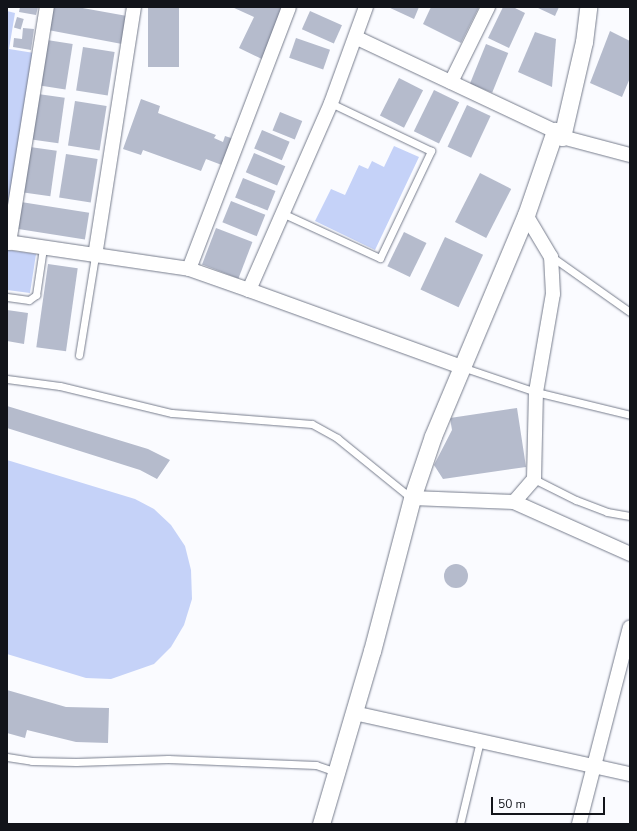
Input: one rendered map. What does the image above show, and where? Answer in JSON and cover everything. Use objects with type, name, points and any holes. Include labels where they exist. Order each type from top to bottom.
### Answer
[{"type":"street","points":[[47,7],[8,242],[189,269],[462,367]]},
{"type":"street","points":[[95,256],[134,7]]},
{"type":"street","points":[[189,269],[289,7]]},
{"type":"street","points":[[451,82],[488,7]]},
{"type":"street","points":[[321,824],[354,713],[412,498],[433,436],[526,215],[558,134],[584,42],[588,7]]},
{"type":"street","points":[[249,290],[281,213],[331,103],[357,38],[363,8]]},
{"type":"street","points":[[357,38],[558,134],[630,155]]},
{"type":"street","points":[[514,502],[534,479],[536,392],[553,294],[551,257],[526,215]]},
{"type":"street","points":[[412,498],[514,502],[630,554]]},
{"type":"street","points":[[579,824],[630,627]]},
{"type":"street","points":[[354,713],[630,774]]},
{"type":"lane","points":[[281,213],[380,258],[430,151],[331,103]]},
{"type":"lane","points":[[7,297],[29,300],[36,295],[43,248]]},
{"type":"lane","points":[[79,355],[95,256]]},
{"type":"lane","points":[[551,257],[630,312]]},
{"type":"lane","points":[[462,367],[536,392],[630,415]]},
{"type":"lane","points":[[7,379],[60,386],[172,413],[312,424],[337,438],[412,498]]},
{"type":"lane","points":[[534,479],[595,507],[630,516]]},
{"type":"lane","points":[[460,824],[480,741]]},
{"type":"lane","points":[[7,757],[32,761],[76,762],[168,759],[308,765],[336,772]]},
{"type":"shaded area","points":[[7,11],[15,13],[9,49],[34,53],[7,223]]},
{"type":"shaded area","points":[[394,146],[419,157],[375,250],[315,221],[331,189],[345,195],[359,165],[368,169],[372,161],[384,167]]},
{"type":"shaded area","points":[[7,250],[36,254],[30,293],[7,290]]},
{"type":"shaded area","points":[[7,460],[135,499],[154,509],[171,525],[185,546],[191,570],[192,599],[184,625],[171,647],[154,664],[111,679],[86,678],[7,654]]},
{"type":"building","points":[[20,7],[38,7],[36,15],[19,12]]},
{"type":"building","points":[[53,7],[77,7],[127,16],[122,44],[48,30]]},
{"type":"building","points":[[148,7],[179,7],[179,67],[148,67]]},
{"type":"building","points":[[232,7],[279,7],[287,11],[264,60],[239,48],[254,17]]},
{"type":"building","points":[[388,7],[419,7],[414,19]]},
{"type":"building","points":[[431,7],[479,7],[461,43],[423,24]]},
{"type":"building","points":[[503,7],[513,7],[525,13],[509,48],[488,38]]},
{"type":"building","points":[[536,7],[559,7],[555,16]]},
{"type":"building","points":[[310,11],[342,25],[334,44],[302,29]]},
{"type":"building","points":[[17,17],[24,19],[21,30],[14,28]]},
{"type":"building","points":[[23,28],[34,29],[31,50],[13,47],[14,38],[22,39]]},
{"type":"building","points":[[610,31],[630,41],[630,78],[622,97],[590,83]]},
{"type":"building","points":[[535,32],[556,39],[552,87],[518,72]]},
{"type":"building","points":[[296,38],[330,50],[323,70],[289,58]]},
{"type":"building","points":[[47,40],[73,44],[65,90],[40,85]]},
{"type":"building","points":[[486,44],[508,53],[492,93],[470,84]]},
{"type":"building","points":[[83,47],[115,52],[108,95],[76,90]]},
{"type":"building","points":[[399,78],[423,90],[404,128],[380,115]]},
{"type":"building","points":[[434,90],[459,102],[439,144],[414,131]]},
{"type":"building","points":[[38,94],[65,98],[58,143],[32,140]]},
{"type":"building","points":[[141,99],[160,106],[158,113],[216,135],[214,138],[223,142],[225,136],[237,140],[227,167],[206,159],[201,171],[143,150],[141,155],[123,149]]},
{"type":"building","points":[[75,101],[107,106],[100,150],[68,145]]},
{"type":"building","points":[[467,105],[491,116],[471,158],[448,147]]},
{"type":"building","points":[[280,112],[302,121],[295,140],[273,131]]},
{"type":"building","points":[[262,130],[290,142],[282,160],[254,148]]},
{"type":"building","points":[[30,147],[57,151],[50,196],[24,193]]},
{"type":"building","points":[[254,153],[285,166],[277,186],[246,172]]},
{"type":"building","points":[[66,154],[98,159],[91,202],[59,197]]},
{"type":"building","points":[[480,173],[511,189],[486,238],[455,222]]},
{"type":"building","points":[[243,178],[275,191],[268,211],[235,197]]},
{"type":"building","points":[[231,201],[265,215],[257,236],[222,222]]},
{"type":"building","points":[[21,202],[89,213],[85,239],[17,229]]},
{"type":"building","points":[[216,228],[252,242],[238,278],[202,264]]},
{"type":"building","points":[[404,232],[426,243],[410,277],[387,266]]},
{"type":"building","points":[[445,237],[483,255],[459,307],[420,290]]},
{"type":"building","points":[[48,264],[78,268],[66,351],[36,347]]},
{"type":"building","points":[[7,310],[28,313],[24,344],[7,341]]},
{"type":"building","points":[[7,406],[148,449],[170,460],[157,479],[140,470],[7,428]]},
{"type":"building","points":[[517,408],[526,467],[443,479],[434,465],[452,430],[450,418]]},
{"type":"building","points":[[456,564],[465,567],[468,576],[465,585],[456,588],[447,585],[444,576],[447,567]]},
{"type":"building","points":[[7,690],[66,707],[109,708],[108,743],[76,742],[27,730],[25,738],[7,733]]}]
